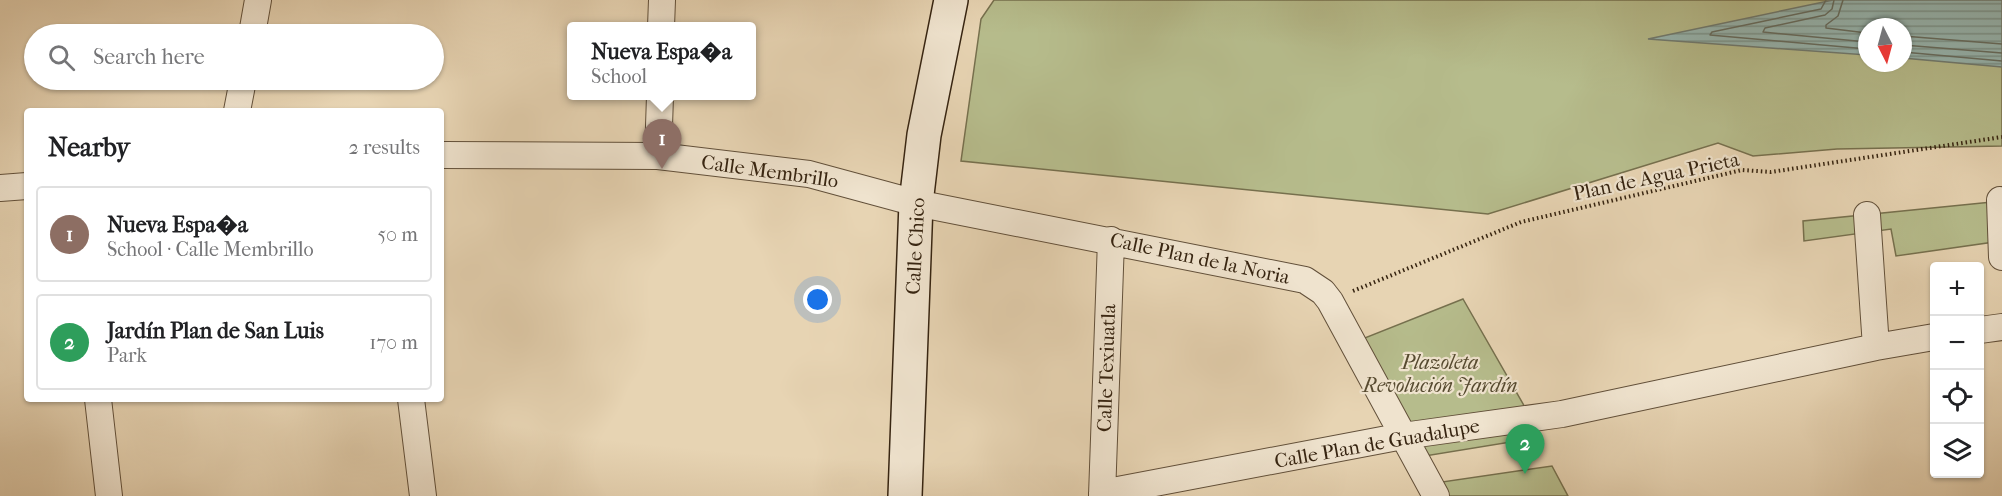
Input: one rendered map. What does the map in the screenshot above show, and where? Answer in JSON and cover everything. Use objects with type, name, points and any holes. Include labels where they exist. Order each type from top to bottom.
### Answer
[{"type":"street","points":[[254,24],[258,0]]},
{"type":"street","points":[[661,22],[662,0]]},
{"type":"street","name":"Calle Chico","points":[[905,496],[916,202],[924,135],[951,0]]},
{"type":"street","points":[[238,108],[241,90]]},
{"type":"street","points":[[658,156],[660,100]]},
{"type":"street","name":"Calle Membrillo","points":[[444,156],[658,156],[809,174],[916,202]]},
{"type":"street","points":[[0,188],[24,186]]},
{"type":"street","points":[[2000,200],[2002,257]]},
{"type":"street","name":"Calle Plan de la Noria","points":[[916,202],[1288,275],[1315,286],[1330,300],[1436,496]]},
{"type":"street","points":[[1867,215],[1876,347]]},
{"type":"street","name":"Calle Texiuatla","points":[[1102,495],[1111,240]]},
{"type":"street","points":[[1984,329],[2002,327]]},
{"type":"street","name":"Calle Plan de Guadalupe","points":[[1102,495],[1403,436],[1562,414],[1876,347],[1930,339]]},
{"type":"street","points":[[98,402],[109,496]]},
{"type":"street","points":[[411,402],[423,496]]},
{"type":"path","name":"Plan de Agua Prieta","points":[[1330,300],[1521,222],[1742,170],[1771,172],[2002,137]]},
{"type":"green space","points":[[994,0],[2002,0],[2002,146],[1837,149],[1753,156],[1718,143],[1488,214],[961,161],[981,19]]},
{"type":"green space","points":[[2002,201],[1994,242],[1896,256],[1891,229],[1804,241],[1803,221]]},
{"type":"green space","name":"Plazoleta Revolución Jardín","points":[[1463,299],[1542,437],[1425,456],[1352,343]]},
{"type":"green space","points":[[1552,466],[1568,496],[1442,496],[1435,483]]},
{"type":"water","points":[[1833,0],[2002,0],[2002,67],[1912,59],[1912,18],[1858,18],[1858,54],[1648,39]]},
{"type":"place","name":"Nueva Espa�a","points":[[662,169]]},
{"type":"place","name":"Jardín Plan de San Luis","points":[[1525,474]]}]
